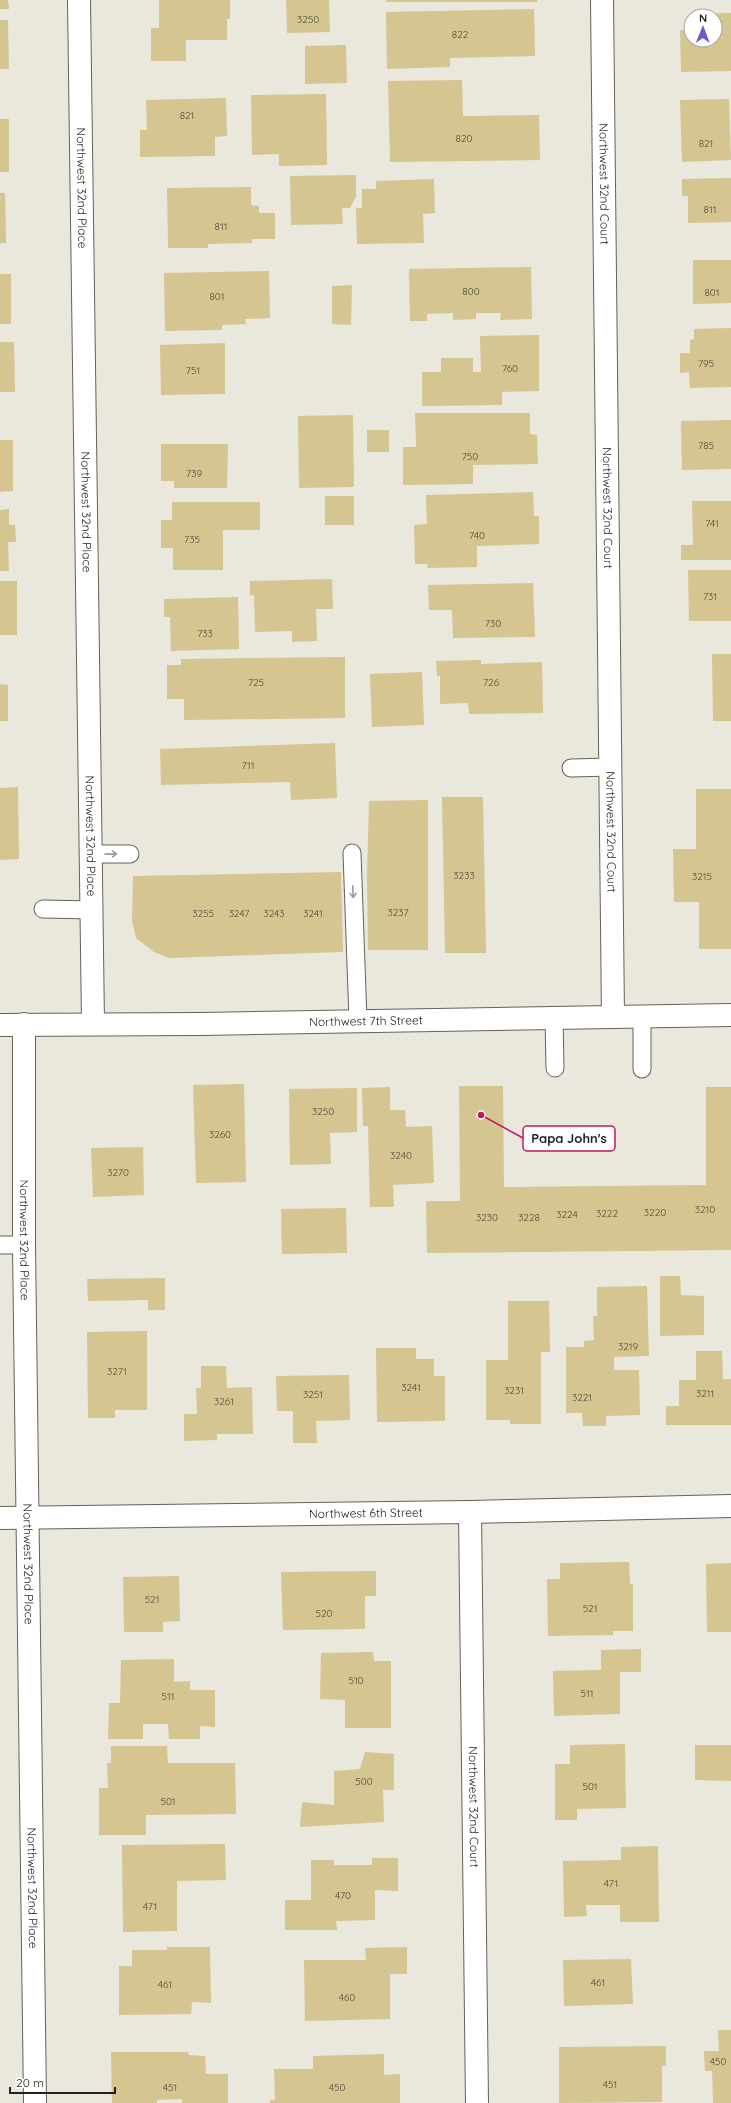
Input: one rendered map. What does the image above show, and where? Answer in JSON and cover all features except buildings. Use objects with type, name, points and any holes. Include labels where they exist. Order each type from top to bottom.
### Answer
[{"type":"street","name":"Northwest 32nd Place","points":[[79,0],[93,910],[93,1023]]},
{"type":"street","name":"Northwest 32nd Court","points":[[602,0],[611,768],[612,1017]]},
{"type":"street","name":"Northwest 7th Street","points":[[0,1024],[731,1015]]},
{"type":"street","name":"Northwest 32nd Place","points":[[24,1024],[24,1245],[35,2103]]},
{"type":"street","name":"Northwest 6th Street","points":[[0,1518],[470,1512],[731,1506]]},
{"type":"street","name":"Northwest 32nd Court","points":[[470,1512],[477,2103]]},
{"type":"lane","points":[[571,768],[611,768]]},
{"type":"lane","points":[[352,853],[358,1020]]},
{"type":"lane","points":[[92,854],[130,854]]},
{"type":"lane","points":[[43,909],[93,910]]},
{"type":"lane","points":[[642,1016],[642,1069]]},
{"type":"lane","points":[[554,1018],[555,1068]]},
{"type":"lane","points":[[0,1245],[24,1245]]},
{"type":"place","name":"Papa John's","points":[[481,1115]]}]
